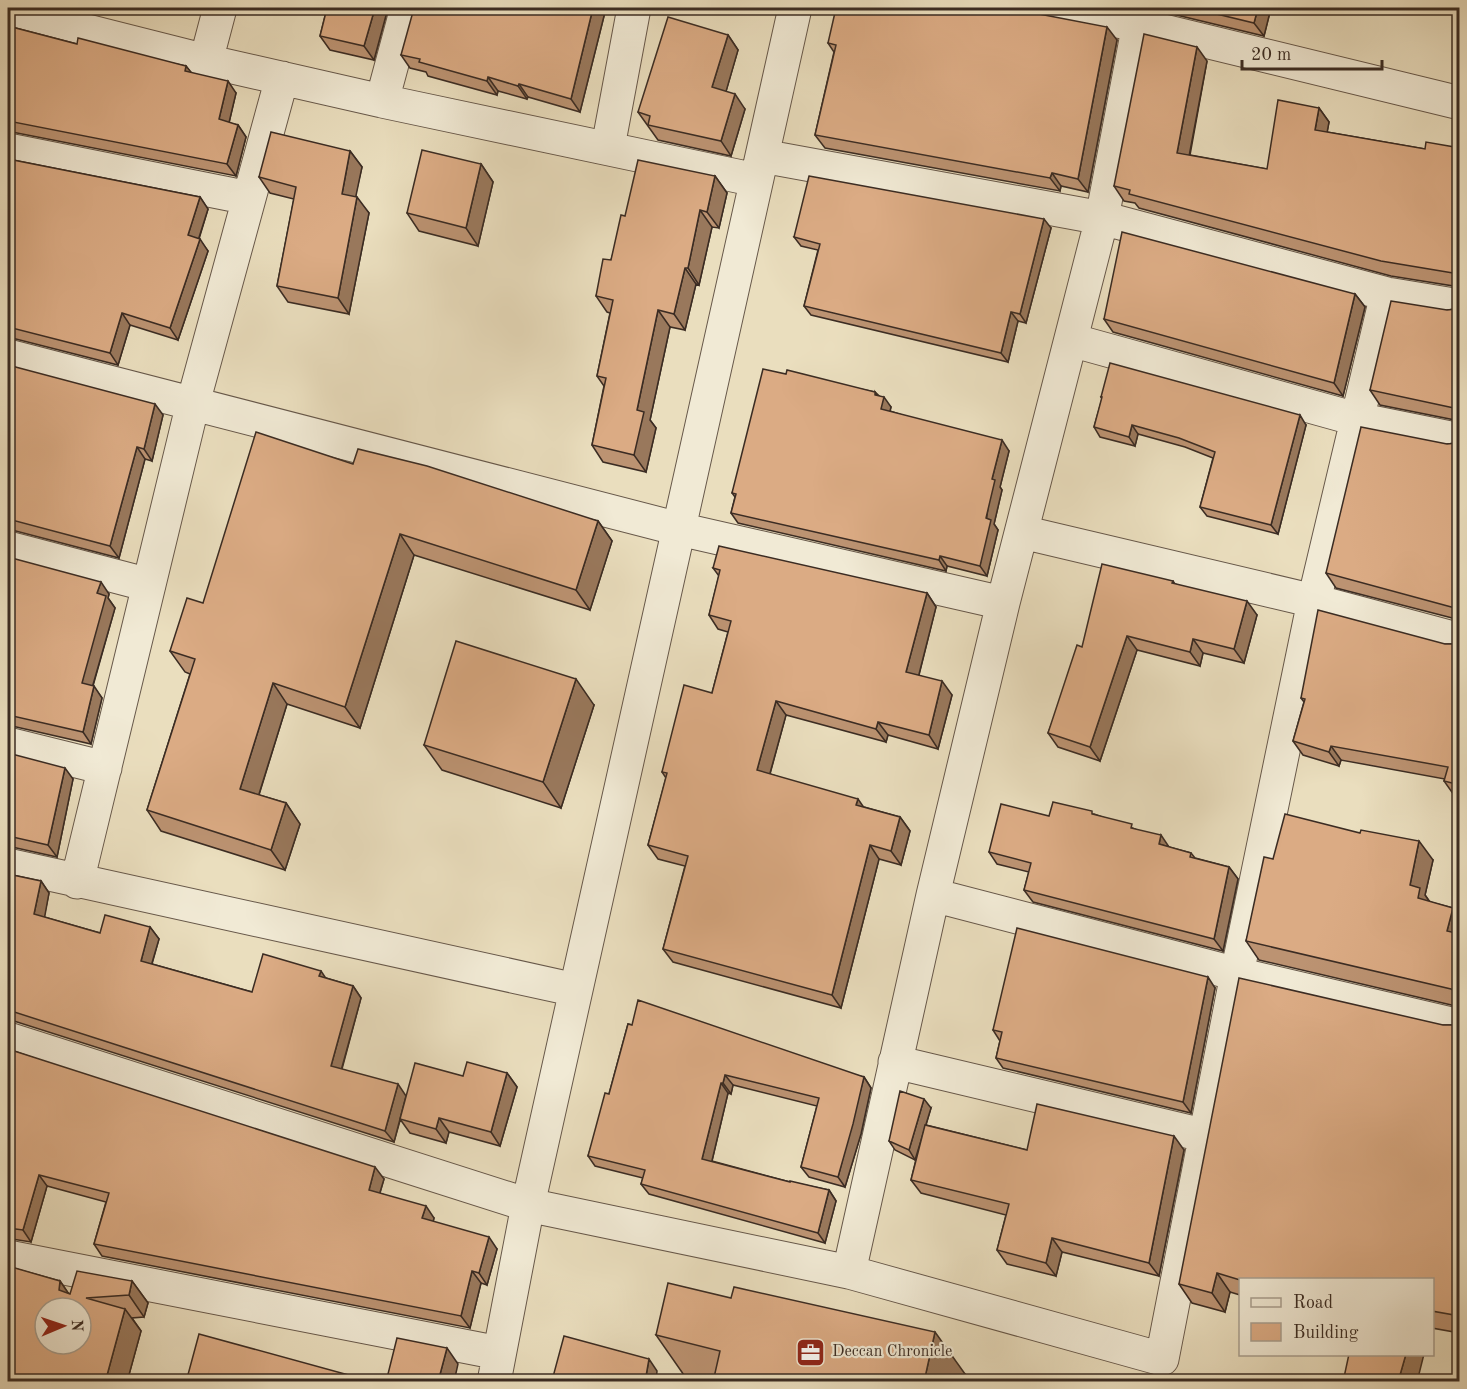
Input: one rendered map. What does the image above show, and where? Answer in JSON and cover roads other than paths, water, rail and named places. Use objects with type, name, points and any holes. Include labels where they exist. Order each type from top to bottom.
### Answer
[{"type":"street","points":[[206,61],[220,8]]},
{"type":"street","points":[[382,101],[407,8]]},
{"type":"street","points":[[608,147],[634,8]]},
{"type":"street","points":[[8,1257],[496,1367],[528,1205],[795,8]]},
{"type":"street","points":[[1047,8],[1141,16],[1460,103]]},
{"type":"street","points":[[849,1272],[933,895],[1003,603],[1102,218],[1141,16]]},
{"type":"street","points":[[15,17],[382,101],[608,147],[1102,218],[1387,294],[1460,306]]},
{"type":"street","points":[[78,882],[193,403],[282,78]]},
{"type":"street","points":[[8,150],[249,198]]},
{"type":"street","points":[[8,1040],[528,1205],[849,1272],[1162,1359],[1314,601],[1387,294]]},
{"type":"street","points":[[1071,340],[1356,420],[1460,440]]},
{"type":"street","points":[[8,356],[678,529],[1003,603]]},
{"type":"street","points":[[1022,532],[1314,601],[1460,640]]},
{"type":"street","points":[[8,548],[149,585]]},
{"type":"street","points":[[8,744],[105,768]]},
{"type":"street","points":[[8,865],[576,990]]},
{"type":"street","points":[[933,895],[1238,974],[1460,1026]]},
{"type":"street","points":[[896,1062],[1207,1136]]},
{"type":"place","name":"Deccan Chronicle","points":[[811,1352]]}]
